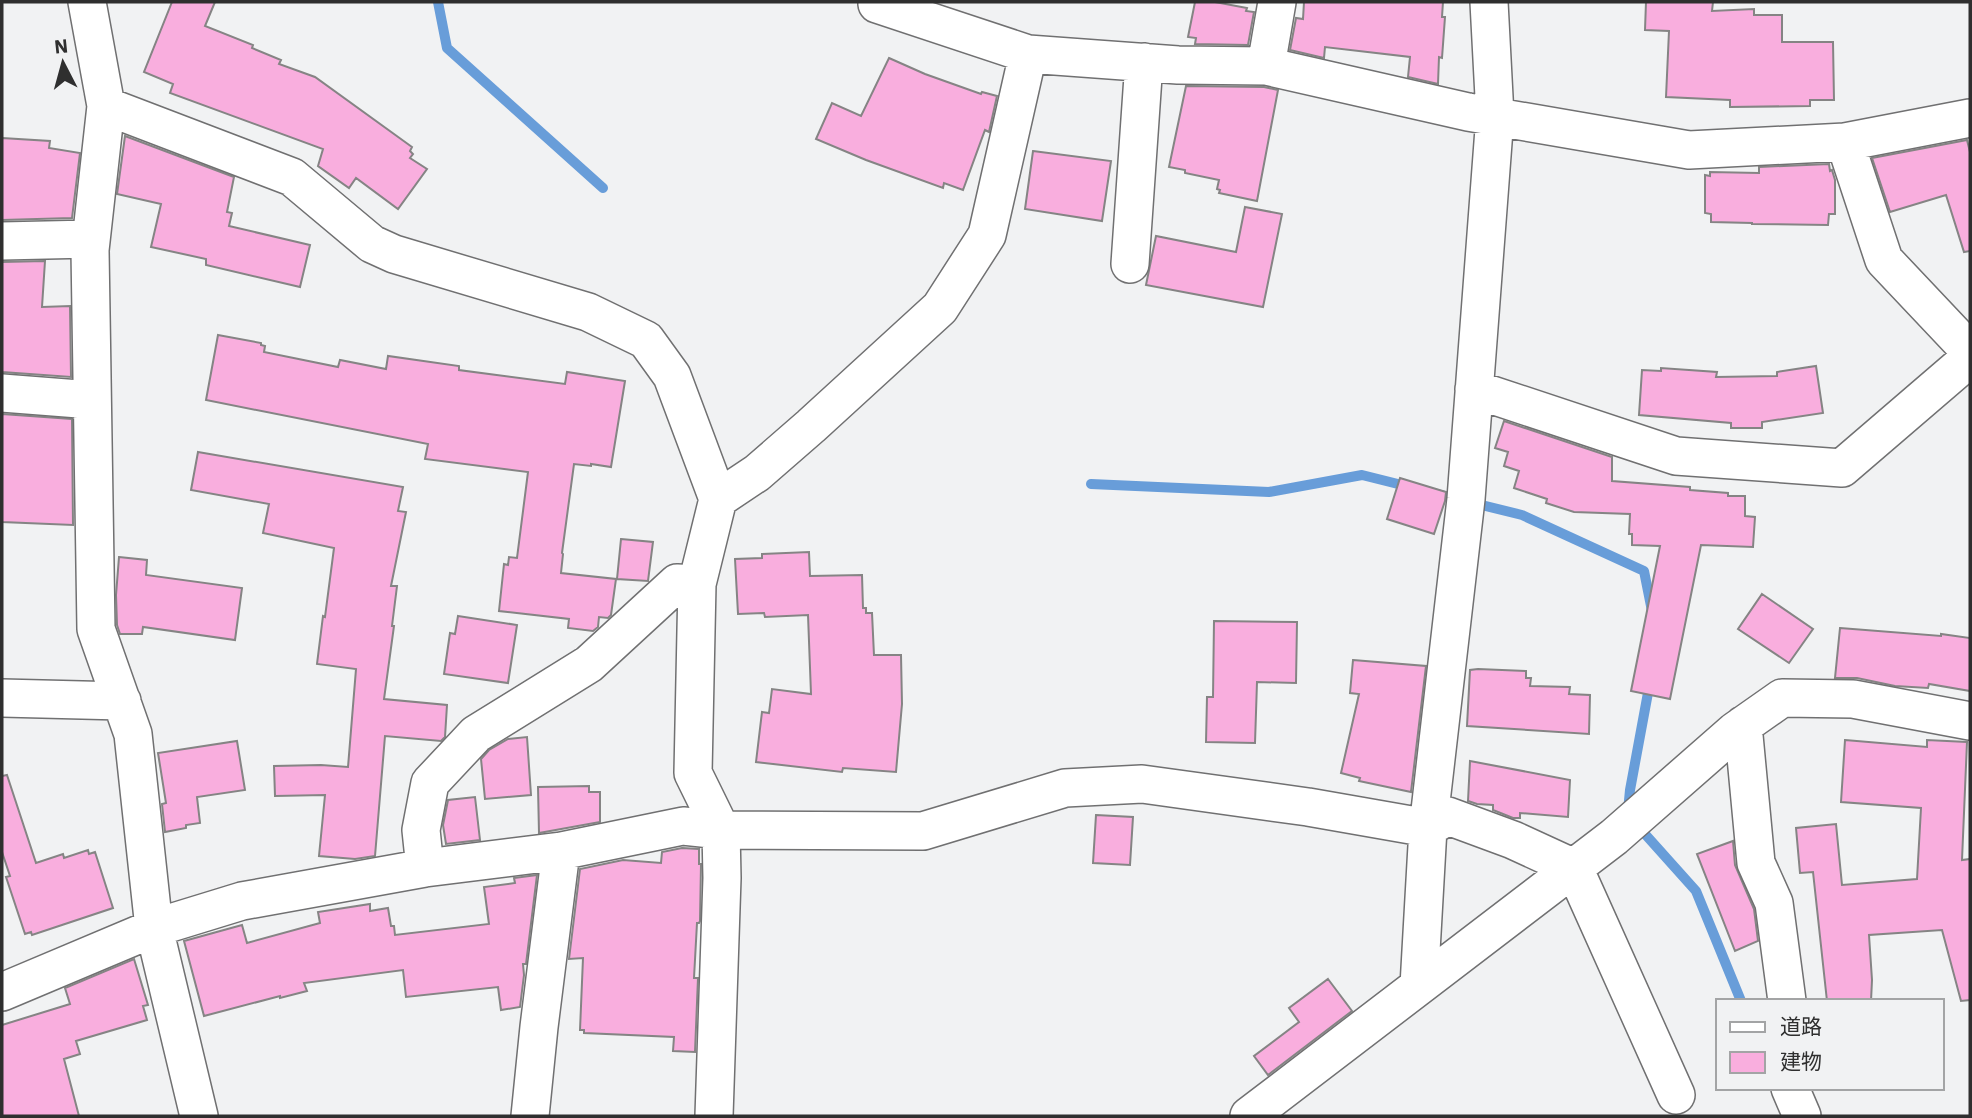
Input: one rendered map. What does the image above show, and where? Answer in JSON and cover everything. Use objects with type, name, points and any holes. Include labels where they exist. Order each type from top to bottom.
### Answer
[{"type":"street","points":[[87,2],[106,106],[91,239],[96,629],[133,734],[154,928],[199,1116]]},
{"type":"street","points":[[1266,66],[1277,2]]},
{"type":"street","points":[[1419,986],[1427,828],[1466,499],[1495,116],[1489,2]]},
{"type":"street","points":[[877,4],[1028,54],[1178,65],[1266,66],[1468,112],[1689,150],[1845,142],[1970,118]]},
{"type":"street","points":[[718,499],[757,473],[940,308],[987,235],[1028,54]]},
{"type":"street","points":[[1130,264],[1144,62]]},
{"type":"street","points":[[106,106],[292,177],[372,244],[394,254],[587,312],[646,340],[672,376],[718,499],[697,584],[693,773],[721,830],[722,878],[714,1116]]},
{"type":"street","points":[[1845,142],[1884,260],[1970,351]]},
{"type":"street","points":[[2,241],[91,239]]},
{"type":"street","points":[[1474,389],[1676,456],[1842,468],[1970,359]]},
{"type":"street","points":[[2,393],[92,400]]},
{"type":"street","points":[[425,868],[421,830],[430,783],[476,734],[589,664],[677,583],[697,584]]},
{"type":"street","points":[[2,698],[122,701]]},
{"type":"street","points":[[1249,1116],[1574,868],[1626,827],[1743,725],[1782,698],[1853,699],[1970,721]]},
{"type":"street","points":[[1743,725],[1756,863],[1774,903],[1787,999]]},
{"type":"street","points":[[2,992],[154,928],[242,901],[425,868],[561,851],[683,825],[721,830],[923,831],[1065,788],[1143,784],[1308,807],[1427,828],[1448,816],[1513,840],[1574,868],[1676,1094]]},
{"type":"street","points":[[530,1116],[538,1027],[561,851]]},
{"type":"street","points":[[1791,1090],[1802,1116]]},
{"type":"building","points":[[172,2],[215,2],[205,26],[253,45],[252,48],[281,60],[279,64],[315,77],[412,147],[410,151],[413,154],[410,158],[427,169],[398,209],[356,178],[349,188],[318,166],[323,149],[170,93],[173,84],[144,72]]},
{"type":"building","points":[[1195,2],[1215,2],[1247,8],[1246,11],[1254,12],[1248,45],[1195,44],[1196,38],[1188,37]]},
{"type":"building","points":[[1304,2],[1443,2],[1442,17],[1445,17],[1438,84],[1408,77],[1410,57],[1325,47],[1324,58],[1290,50],[1296,18],[1303,19]]},
{"type":"building","points":[[1646,2],[1713,2],[1712,11],[1754,9],[1754,15],[1782,15],[1782,42],[1833,42],[1834,100],[1810,100],[1810,106],[1730,107],[1730,100],[1666,97],[1669,31],[1645,30]]},
{"type":"building","points":[[889,58],[981,94],[982,92],[997,96],[989,132],[985,130],[963,190],[944,183],[943,188],[816,139],[832,103],[861,116]]},
{"type":"building","points":[[1186,86],[1264,87],[1278,90],[1257,201],[1219,193],[1219,180],[1169,167]]},
{"type":"building","points":[[125,136],[234,177],[227,212],[232,213],[229,226],[310,245],[300,287],[206,265],[206,259],[151,247],[161,204],[117,194]]},
{"type":"building","points":[[2,138],[50,141],[49,148],[80,153],[72,218],[2,220]]},
{"type":"building","points":[[1967,140],[1970,152],[1970,251],[1964,252],[1946,195],[1890,212],[1872,158]]},
{"type":"building","points":[[1033,151],[1111,161],[1102,221],[1025,209]]},
{"type":"building","points":[[1829,164],[1835,180],[1835,214],[1829,214],[1828,225],[1711,222],[1711,214],[1705,213],[1705,175],[1710,176],[1710,172],[1759,173],[1759,167]]},
{"type":"building","points":[[1245,207],[1282,214],[1263,307],[1146,285],[1156,236],[1236,252]]},
{"type":"building","points":[[45,261],[42,307],[70,306],[71,377],[2,372],[2,262]]},
{"type":"building","points":[[218,335],[261,343],[265,346],[264,352],[338,367],[340,360],[386,369],[388,356],[459,366],[459,370],[565,384],[567,372],[625,381],[611,467],[574,464],[562,553],[561,573],[616,579],[611,615],[608,618],[599,617],[598,627],[593,631],[568,628],[569,619],[499,611],[504,564],[508,565],[509,557],[517,558],[528,472],[425,459],[428,444],[206,400]]},
{"type":"building","points":[[1816,366],[1823,413],[1762,422],[1762,428],[1731,428],[1731,423],[1639,415],[1642,370],[1661,371],[1661,368],[1717,372],[1716,377],[1777,376],[1777,372]]},
{"type":"building","points":[[2,414],[72,419],[73,525],[2,522]]},
{"type":"building","points":[[1504,421],[1612,457],[1612,481],[1690,487],[1690,490],[1745,496],[1745,516],[1755,517],[1753,547],[1701,545],[1670,699],[1631,691],[1660,546],[1632,545],[1632,534],[1629,534],[1630,514],[1574,512],[1514,488],[1519,471],[1504,466],[1508,452],[1495,448]]},
{"type":"building","points":[[198,452],[403,487],[398,511],[406,512],[391,586],[397,586],[384,699],[447,705],[445,737],[441,741],[385,736],[375,856],[355,859],[319,856],[325,795],[275,796],[274,766],[348,767],[356,669],[317,664],[334,548],[263,533],[269,504],[191,490]]},
{"type":"building","points":[[1400,478],[1446,492],[1434,534],[1387,519]]},
{"type":"building","points":[[621,539],[653,542],[648,581],[617,579]]},
{"type":"building","points":[[809,552],[810,576],[862,575],[863,608],[866,608],[866,613],[872,613],[874,655],[901,655],[902,704],[896,772],[843,768],[842,772],[756,762],[762,712],[769,713],[772,689],[811,694],[808,615],[765,617],[764,613],[738,614],[735,559],[762,558],[762,554]]},
{"type":"building","points":[[119,557],[147,560],[146,575],[242,588],[235,640],[143,627],[142,634],[120,634],[116,595]]},
{"type":"building","points":[[1762,594],[1813,629],[1789,663],[1738,629]]},
{"type":"building","points":[[458,616],[517,625],[508,683],[444,674],[450,633],[455,634]]},
{"type":"building","points":[[1214,621],[1297,622],[1296,683],[1257,682],[1255,743],[1206,742],[1207,697],[1213,697]]},
{"type":"building","points":[[1840,628],[1970,638],[1970,691],[1929,684],[1928,688],[1895,686],[1857,678],[1835,678]]},
{"type":"building","points":[[1353,660],[1426,666],[1411,792],[1359,781],[1360,778],[1341,773],[1359,694],[1350,693]]},
{"type":"building","points":[[1470,670],[1526,671],[1526,678],[1531,678],[1530,686],[1570,687],[1569,694],[1590,695],[1589,734],[1467,726]]},
{"type":"building","points":[[527,737],[531,795],[485,799],[481,759],[489,750],[508,739]]},
{"type":"building","points":[[1845,740],[1927,747],[1927,740],[1967,742],[1962,860],[1970,859],[1970,1000],[1961,1001],[1942,930],[1869,935],[1871,999],[1827,999],[1813,872],[1800,873],[1796,828],[1836,824],[1842,885],[1917,879],[1921,808],[1841,802]]},
{"type":"building","points":[[237,741],[245,790],[197,797],[200,823],[165,832],[162,804],[166,803],[158,753]]},
{"type":"building","points":[[1470,761],[1570,780],[1568,817],[1520,813],[1520,818],[1513,818],[1493,810],[1493,805],[1468,801]]},
{"type":"building","points":[[7,775],[36,863],[63,854],[64,858],[88,850],[89,854],[95,852],[113,908],[32,935],[31,932],[25,934],[6,877],[10,876],[2,852],[2,776]]},
{"type":"building","points":[[589,786],[589,792],[600,792],[600,822],[539,833],[538,787]]},
{"type":"building","points":[[475,797],[480,840],[446,844],[443,825],[448,800]]},
{"type":"building","points":[[1096,815],[1133,817],[1130,865],[1093,863]]},
{"type":"building","points":[[1733,841],[1735,865],[1754,909],[1758,941],[1735,951],[1697,854]]},
{"type":"building","points":[[682,848],[699,849],[701,864],[700,921],[697,923],[694,978],[698,978],[695,1052],[673,1051],[674,1037],[584,1033],[584,1030],[580,1030],[583,958],[569,959],[580,869],[623,860],[661,863],[662,852]]},
{"type":"building","points":[[537,875],[526,964],[523,964],[520,1007],[501,1010],[498,987],[406,997],[403,970],[304,983],[307,991],[204,1016],[184,941],[242,925],[247,943],[320,923],[318,912],[370,904],[370,911],[388,908],[395,935],[489,924],[484,887],[515,883],[514,878]]},
{"type":"building","points":[[134,959],[148,1005],[143,1006],[147,1020],[76,1041],[80,1054],[64,1059],[79,1116],[2,1116],[2,1025],[70,1004],[65,988]]},
{"type":"building","points":[[1328,979],[1352,1011],[1268,1075],[1254,1056],[1299,1022],[1289,1008]]},
{"type":"waterway","points":[[438,2],[447,48],[603,188]]},
{"type":"waterway","points":[[1091,484],[1269,492],[1362,475],[1410,487]]},
{"type":"waterway","points":[[1433,493],[1522,515],[1644,571],[1652,611]]},
{"type":"waterway","points":[[1628,811],[1650,682]]},
{"type":"waterway","points":[[1636,824],[1696,891],[1740,999]]}]
